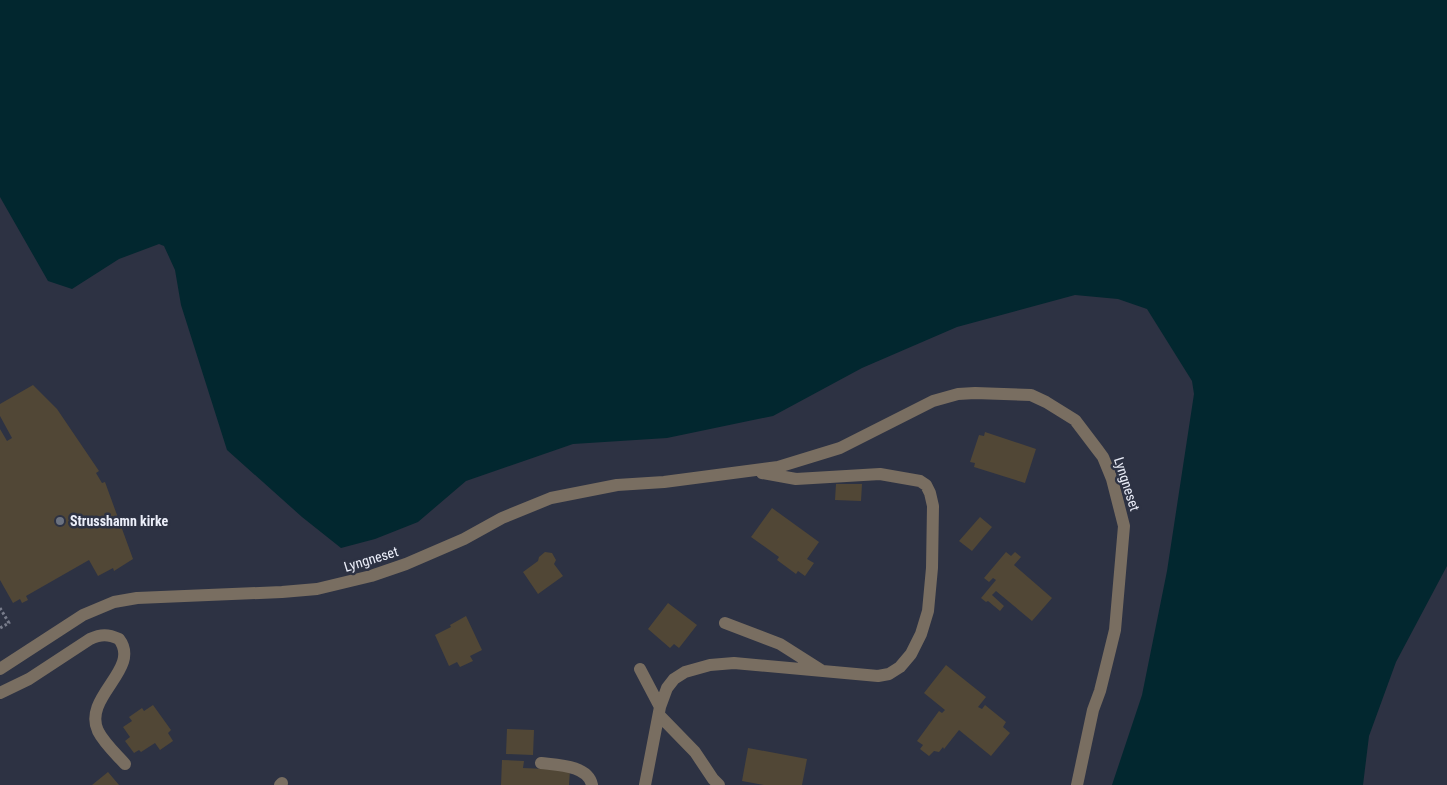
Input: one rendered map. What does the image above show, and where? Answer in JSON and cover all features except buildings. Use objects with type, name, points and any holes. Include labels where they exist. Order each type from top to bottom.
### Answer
[{"type":"street","name":"Lyngneset","points":[[0,669],[83,615],[114,602],[137,598],[317,589],[371,576],[406,564],[464,539],[502,518],[551,498],[617,484],[664,482],[778,467],[840,448],[933,401],[958,394],[1031,395],[1075,420],[1103,457],[1112,479],[1124,526],[1115,630],[1100,691],[1093,710],[1077,785]]},
{"type":"street","name":"Lyngneset","points":[[645,785],[660,711],[667,688],[674,679],[684,672],[734,663],[878,676],[889,674],[895,670],[911,654],[921,634],[928,611],[932,568],[933,506],[926,486],[920,481],[880,474],[796,479],[753,470]]},
{"type":"street","name":"Lyngneset","points":[[725,623],[780,644],[821,670]]},
{"type":"street","points":[[0,693],[29,679],[90,639],[100,635],[109,635],[119,639],[125,650],[124,659],[120,670],[96,711],[96,724],[98,732],[125,764]]},
{"type":"street","points":[[640,669],[660,711],[695,752],[714,783]]},
{"type":"street","points":[[541,764],[568,766],[578,770],[588,776],[592,785]]},
{"type":"path","points":[[0,608],[9,623],[0,628]]},
{"type":"shaded area","points":[[0,0],[1447,0],[1447,566],[1396,662],[1369,736],[1363,785],[1112,785],[1142,695],[1167,571],[1194,394],[1192,381],[1147,309],[1118,299],[1075,295],[957,327],[862,368],[773,416],[667,438],[573,444],[466,481],[418,522],[375,539],[341,548],[302,517],[227,450],[181,305],[175,270],[164,246],[159,244],[119,259],[72,289],[48,281],[0,197]]},
{"type":"place","name":"Strusshamn kirke","points":[[60,521]]}]
